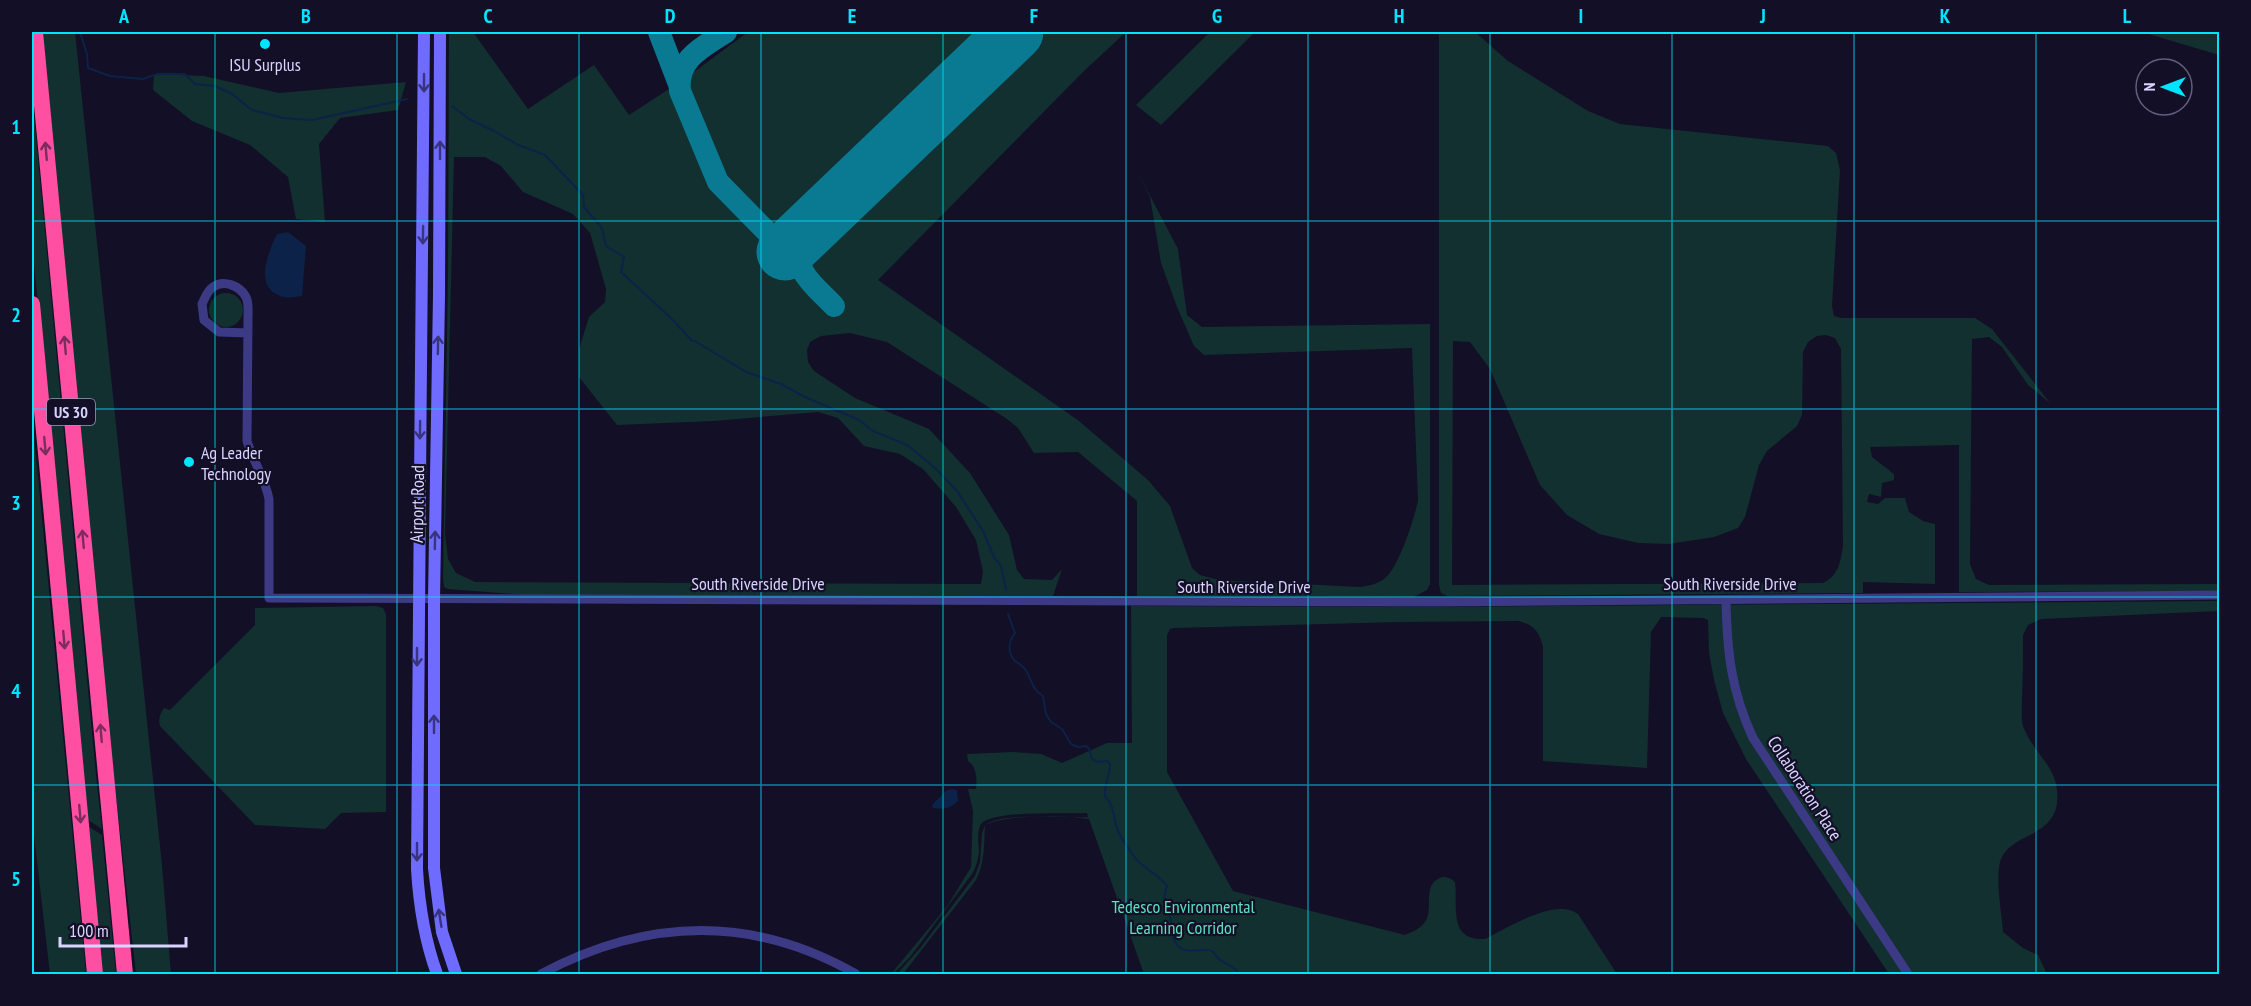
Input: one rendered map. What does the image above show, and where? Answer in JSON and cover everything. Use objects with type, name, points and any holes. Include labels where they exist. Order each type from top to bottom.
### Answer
[{"type":"highway","name":"US 30","points":[[35,32],[125,975]]},
{"type":"highway","name":"US 30","points":[[32,304],[95,975]]},
{"type":"main road","name":"Airport Road","points":[[424,32],[424,209],[417,599],[417,869],[421,912],[437,975]]},
{"type":"main road","name":"Airport Road","points":[[440,32],[434,599],[434,868],[442,932],[456,975]]},
{"type":"street","points":[[229,284],[237,287],[246,297],[248,333],[219,332],[204,320],[202,304],[214,286],[229,284]]},
{"type":"street","name":"South Riverside Drive","points":[[248,333],[247,441],[267,485],[269,499],[269,598],[1202,602],[2220,595]]},
{"type":"street","name":"Collaboration Place","points":[[1726,600],[1727,644],[1731,673],[1741,710],[1753,738],[1908,975]]},
{"type":"street","points":[[541,975],[582,954],[610,945],[648,934],[693,930],[742,933],[778,941],[813,953],[856,975]]},
{"type":"green space","points":[[41,32],[75,32],[162,865],[171,974],[136,974],[106,706]]},
{"type":"green space","points":[[449,32],[473,32],[528,109],[594,65],[629,115],[669,89],[711,188],[827,312],[837,302],[806,269],[801,257],[1036,32],[1126,32],[1083,72],[878,280],[1079,421],[1148,480],[1170,506],[1192,568],[1200,575],[1219,580],[1360,587],[1380,582],[1389,574],[1406,539],[1418,500],[1412,348],[1204,355],[1194,346],[1177,307],[1161,263],[1150,197],[1135,167],[1178,249],[1187,315],[1202,327],[1430,324],[1430,584],[1427,590],[1414,597],[1137,596],[1137,501],[1078,452],[1034,453],[1018,428],[1007,419],[887,342],[850,333],[821,336],[810,342],[807,350],[808,362],[814,371],[855,398],[929,429],[970,473],[1009,535],[1017,570],[1024,579],[1052,580],[1062,569],[1053,596],[528,595],[448,589],[444,587],[443,577]],"holes":[[[454,157],[485,157],[501,166],[523,192],[573,214],[590,233],[606,289],[605,302],[589,317],[579,349],[579,377],[617,425],[714,421],[818,412],[838,418],[864,446],[900,454],[923,469],[956,507],[976,540],[983,572],[981,584],[475,582],[456,573],[448,559],[445,534]]]},
{"type":"green space","points":[[748,32],[995,32],[785,234],[771,227],[723,179],[687,91],[687,77]]},
{"type":"green space","points":[[1210,32],[1255,32],[1161,125],[1136,105]]},
{"type":"green space","points":[[1439,32],[1475,32],[1508,61],[1588,111],[1620,124],[1828,146],[1836,153],[1840,170],[1832,306],[1834,316],[1841,318],[1975,318],[1992,329],[2050,403],[2028,385],[2002,347],[1989,337],[1972,339],[1970,564],[1976,579],[1989,585],[2219,584],[2220,591],[1959,592],[1959,445],[1870,447],[1872,457],[1894,474],[1894,480],[1882,483],[1881,497],[1869,494],[1867,502],[1878,504],[1885,498],[1905,498],[1909,512],[1923,521],[1935,524],[1935,584],[1863,582],[1863,593],[1447,596],[1441,593],[1439,585]],"holes":[[[1826,335],[1835,338],[1841,349],[1843,546],[1838,568],[1828,580],[1823,583],[1452,585],[1453,341],[1470,342],[1490,369],[1540,485],[1567,515],[1599,534],[1638,543],[1669,544],[1714,537],[1738,528],[1745,517],[1759,465],[1767,451],[1797,426],[1802,415],[1803,352],[1808,342],[1817,336]]]},
{"type":"green space","points":[[2142,32],[2219,32],[2219,55]]},
{"type":"green space","points":[[154,74],[204,76],[279,93],[406,82],[398,110],[340,118],[319,144],[325,222],[296,219],[288,177],[250,145],[192,121],[153,90]]},
{"type":"green space","points":[[32,94],[102,829],[88,820],[32,243]]},
{"type":"green space","points":[[226,293],[238,298],[243,310],[238,322],[226,327],[214,322],[209,310],[214,298]]},
{"type":"green space","points":[[32,415],[86,974],[50,974],[32,818]]},
{"type":"green space","name":"Tedesco Environmental Learning Corridor","points":[[2219,601],[2219,611],[2041,619],[2028,625],[2023,635],[2023,726],[2055,780],[2057,803],[2049,822],[2009,848],[2003,855],[1999,871],[1999,892],[2003,932],[2023,948],[2038,955],[2047,974],[1889,974],[1746,759],[1723,713],[1709,653],[1708,620],[1703,618],[1661,617],[1651,632],[1647,768],[1543,761],[1543,646],[1535,629],[1518,621],[1174,628],[1170,629],[1167,635],[1167,772],[1233,891],[1405,935],[1418,929],[1425,921],[1431,886],[1443,877],[1455,882],[1457,921],[1465,934],[1473,938],[1485,939],[1532,916],[1557,909],[1568,910],[1578,914],[1617,974],[1144,974],[1089,819],[1072,817],[1088,817],[1087,813],[1014,815],[988,820],[981,824],[978,834],[979,855],[972,874],[910,957],[891,974],[948,905],[971,867],[973,811],[968,789],[976,789],[976,774],[968,761],[967,754],[1013,752],[1041,754],[1062,763],[1107,743],[1132,743],[1131,606],[1430,607]]},
{"type":"green space","points":[[376,606],[383,608],[386,614],[386,812],[341,813],[325,829],[255,825],[160,726],[161,712],[164,708],[170,710],[255,625],[255,608]]},
{"type":"green space","points":[[1034,817],[1008,819],[985,825],[1006,818]]},
{"type":"green space","points":[[985,825],[983,860],[976,880],[903,974],[897,974],[921,947],[975,876],[980,862],[982,833]]},
{"type":"green space","points":[[88,826],[102,835],[116,974],[102,974]]},
{"type":"water","points":[[288,232],[306,246],[302,296],[281,296],[271,290],[265,276],[267,258],[277,234]]},
{"type":"water","points":[[947,790],[957,790],[958,801],[947,808],[933,808],[932,805]]},
{"type":"waterway","points":[[80,32],[87,54],[88,68],[110,76],[143,79],[157,74],[185,74],[195,84],[215,86],[232,94],[252,110],[283,118],[312,120],[407,99]]},
{"type":"waterway","points":[[452,106],[469,119],[518,145],[545,155],[583,195],[584,207],[602,228],[606,246],[624,257],[621,272],[671,318],[692,341],[746,372],[781,384],[859,420],[873,431],[907,445],[935,468],[957,491],[983,531],[994,557],[1001,566],[1006,590]]},
{"type":"waterway","points":[[1008,614],[1015,633],[1011,639],[1010,653],[1014,660],[1025,669],[1034,687],[1043,696],[1046,714],[1051,722],[1062,729],[1071,744],[1089,748],[1092,759],[1098,762],[1107,761],[1110,764],[1105,796],[1112,808],[1118,831],[1129,849],[1141,864],[1167,886],[1165,901],[1171,920],[1172,935],[1177,945],[1189,951],[1211,951],[1235,969],[1236,974]]},
{"type":"taxiway","points":[[659,32],[679,84]]},
{"type":"taxiway","points":[[726,32],[700,49],[687,62],[682,70],[680,91],[718,182],[771,236],[799,239],[799,260],[806,277],[834,306]]},
{"type":"taxiway","points":[[957,85],[1013,32]]},
{"type":"runway","points":[[785,252],[1015,32]]},
{"type":"place","name":"ISU Surplus","points":[[265,44]]},
{"type":"place","name":"Ag Leader Technology","points":[[189,462]]}]
